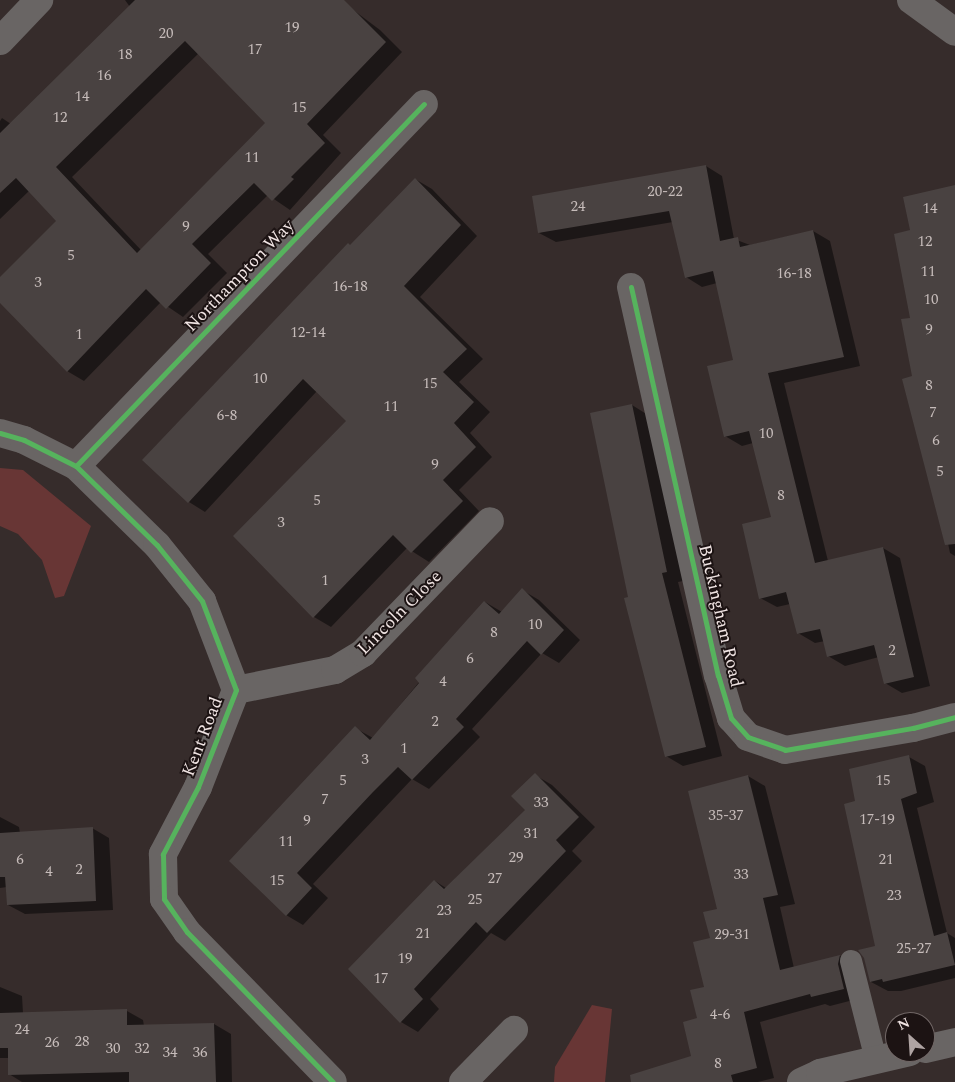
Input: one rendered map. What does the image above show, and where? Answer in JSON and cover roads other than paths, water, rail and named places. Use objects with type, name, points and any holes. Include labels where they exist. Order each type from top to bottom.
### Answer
[{"type":"street","points":[[0,41],[39,0]]},
{"type":"street","points":[[911,0],[955,32]]},
{"type":"street","name":"Northampton Way","points":[[76,466],[424,104]]},
{"type":"street","name":"Buckingham Road","points":[[631,287],[718,675],[732,718],[748,737],[784,750],[914,728],[955,717]]},
{"type":"street","name":"Kent Road","points":[[0,432],[24,440],[76,466],[157,545],[202,601],[236,690],[198,787],[163,854],[164,899],[187,932],[333,1082]]},
{"type":"street","name":"Lincoln Close","points":[[236,690],[335,670],[363,653],[490,521]]},
{"type":"street","points":[[463,1082],[514,1030]]},
{"type":"street","points":[[935,1046],[955,1042]]},
{"type":"street","points":[[801,1082],[820,1073],[885,1058]]},
{"type":"lane","points":[[851,961],[876,1060]]}]
